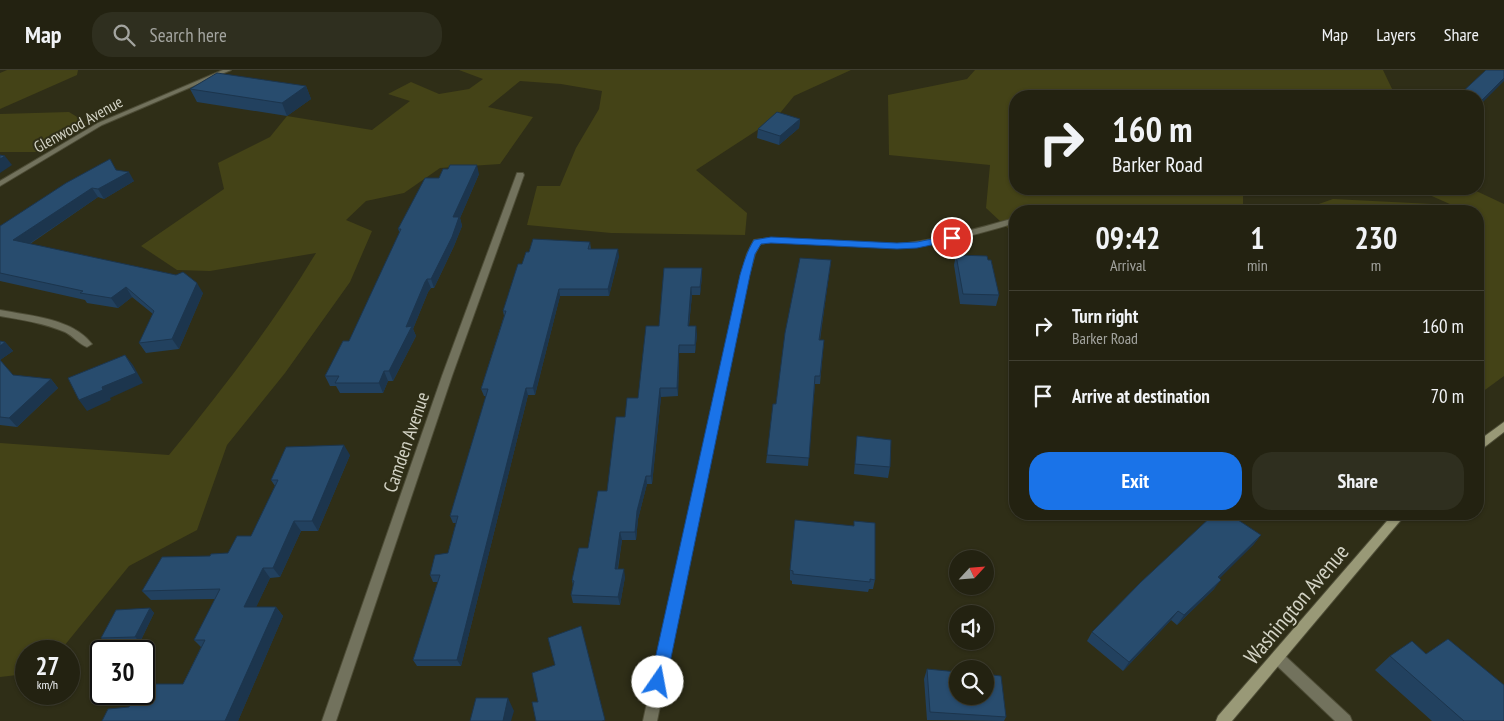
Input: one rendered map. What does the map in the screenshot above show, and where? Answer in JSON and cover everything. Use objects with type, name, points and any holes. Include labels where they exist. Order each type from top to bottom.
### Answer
[{"type":"street","name":"Glenwood Avenue","points":[[0,184],[100,124],[228,70]]},
{"type":"street","name":"Camden Avenue","points":[[329,721],[447,376],[520,175]]},
{"type":"street","points":[[650,721],[745,275],[750,254],[757,242],[771,240],[897,246],[917,245],[936,242],[1009,222]]},
{"type":"street","points":[[0,312],[70,329],[82,337],[87,344]]},
{"type":"street","points":[[1484,441],[1504,426]]},
{"type":"street","name":"Washington Avenue","points":[[1223,721],[1395,520]]},
{"type":"street","points":[[1278,658],[1345,721]]},
{"type":"shaded area","points":[[7,70],[78,70],[77,75],[0,109],[0,73]]},
{"type":"shaded area","points":[[459,70],[851,70],[794,96],[776,118],[696,170],[747,213],[745,235],[611,233],[527,225],[537,186],[560,186],[576,148],[599,109],[602,91],[561,84],[520,81],[488,107],[533,117],[500,164],[440,168],[404,193],[366,201],[346,220],[372,231],[350,282],[285,373],[227,445],[197,530],[129,566],[69,640],[15,640],[15,675],[0,677],[0,443],[169,455],[246,356],[316,253],[210,271],[177,270],[141,246],[224,189],[218,163],[270,137],[287,116],[372,130],[410,101],[388,94],[411,82],[439,94],[469,89],[483,79]]},
{"type":"shaded area","points":[[975,70],[1383,70],[1393,90],[1009,90],[1009,195],[1243,195],[1243,205],[1009,205],[1009,229],[986,208],[990,165],[889,155],[888,95],[967,79]]},
{"type":"shaded area","points":[[69,112],[87,123],[44,152],[0,152],[0,114]]},
{"type":"shaded area","points":[[1430,195],[1484,195],[1504,204],[1504,376],[1484,391],[1484,205],[1452,205]]},
{"type":"shaded area","points":[[1333,199],[1452,205],[1316,205]]},
{"type":"building","points":[[1486,70],[1504,70],[1504,78],[1484,98],[1484,90],[1464,90]]},
{"type":"building","points":[[217,73],[306,86],[282,103],[190,89]]},
{"type":"building","points":[[777,112],[800,119],[780,136],[758,129]]},
{"type":"building","points":[[110,159],[116,170],[129,172],[98,189],[92,188],[13,240],[176,275],[183,272],[197,283],[172,339],[139,343],[154,311],[126,287],[111,298],[80,293],[83,291],[0,273],[0,226],[66,183]]},
{"type":"building","points":[[450,165],[477,165],[453,217],[459,217],[452,237],[431,279],[427,279],[425,282],[406,327],[412,326],[389,371],[384,371],[379,383],[335,383],[339,376],[325,376],[343,341],[349,341],[401,229],[398,229],[425,178],[439,178],[443,169],[448,169]]},
{"type":"building","points":[[533,239],[590,242],[588,249],[618,249],[608,289],[559,289],[533,388],[526,388],[457,660],[413,660],[440,575],[430,575],[435,555],[448,553],[458,516],[450,516],[488,389],[481,389],[506,311],[503,311],[518,264],[522,264],[526,252],[529,252]]},
{"type":"building","points":[[956,255],[987,256],[988,260],[991,260],[999,295],[963,294]]},
{"type":"building","points":[[800,258],[831,260],[819,340],[824,340],[820,376],[815,376],[809,458],[767,455],[773,404],[776,404],[785,333]]},
{"type":"building","points":[[664,268],[702,268],[700,287],[691,287],[688,326],[696,326],[695,345],[679,345],[677,388],[660,388],[651,476],[646,476],[637,511],[635,532],[620,532],[615,569],[624,569],[618,597],[571,595],[574,581],[572,580],[579,548],[588,548],[598,491],[607,491],[616,417],[625,417],[627,398],[638,398],[646,326],[659,326]]},
{"type":"building","points":[[125,355],[136,373],[102,387],[103,390],[79,400],[68,378]]},
{"type":"building","points":[[0,360],[13,375],[51,379],[9,418],[0,417]]},
{"type":"building","points":[[857,436],[891,440],[890,467],[855,464]]},
{"type":"building","points":[[344,445],[312,521],[294,521],[273,568],[263,568],[244,607],[276,607],[225,721],[102,721],[108,709],[129,707],[130,705],[155,705],[155,684],[183,684],[205,640],[194,640],[220,589],[142,591],[162,557],[210,556],[211,554],[228,553],[237,536],[251,536],[278,480],[271,480],[286,447]]},
{"type":"building","points":[[795,520],[854,526],[854,521],[875,523],[875,580],[870,579],[870,582],[793,574],[793,571],[790,570]]},
{"type":"building","points":[[1208,520],[1238,520],[1261,535],[1218,577],[1221,580],[1184,615],[1178,611],[1129,662],[1092,632],[1141,582]]},
{"type":"building","points":[[150,608],[135,637],[101,638],[116,610]]},
{"type":"building","points":[[581,626],[605,720],[536,721],[532,702],[538,702],[532,673],[555,665],[548,638]]},
{"type":"building","points":[[1448,639],[1504,685],[1504,721],[1464,721],[1390,656],[1412,641],[1426,654]]},
{"type":"building","points":[[927,669],[949,671],[949,705],[994,705],[994,675],[1001,676],[1006,717],[930,712]]},
{"type":"building","points":[[476,698],[508,698],[503,721],[470,721]]},
{"type":"route","points":[[658,682],[745,275],[750,254],[757,242],[771,240],[897,246],[917,245],[952,238]]}]
